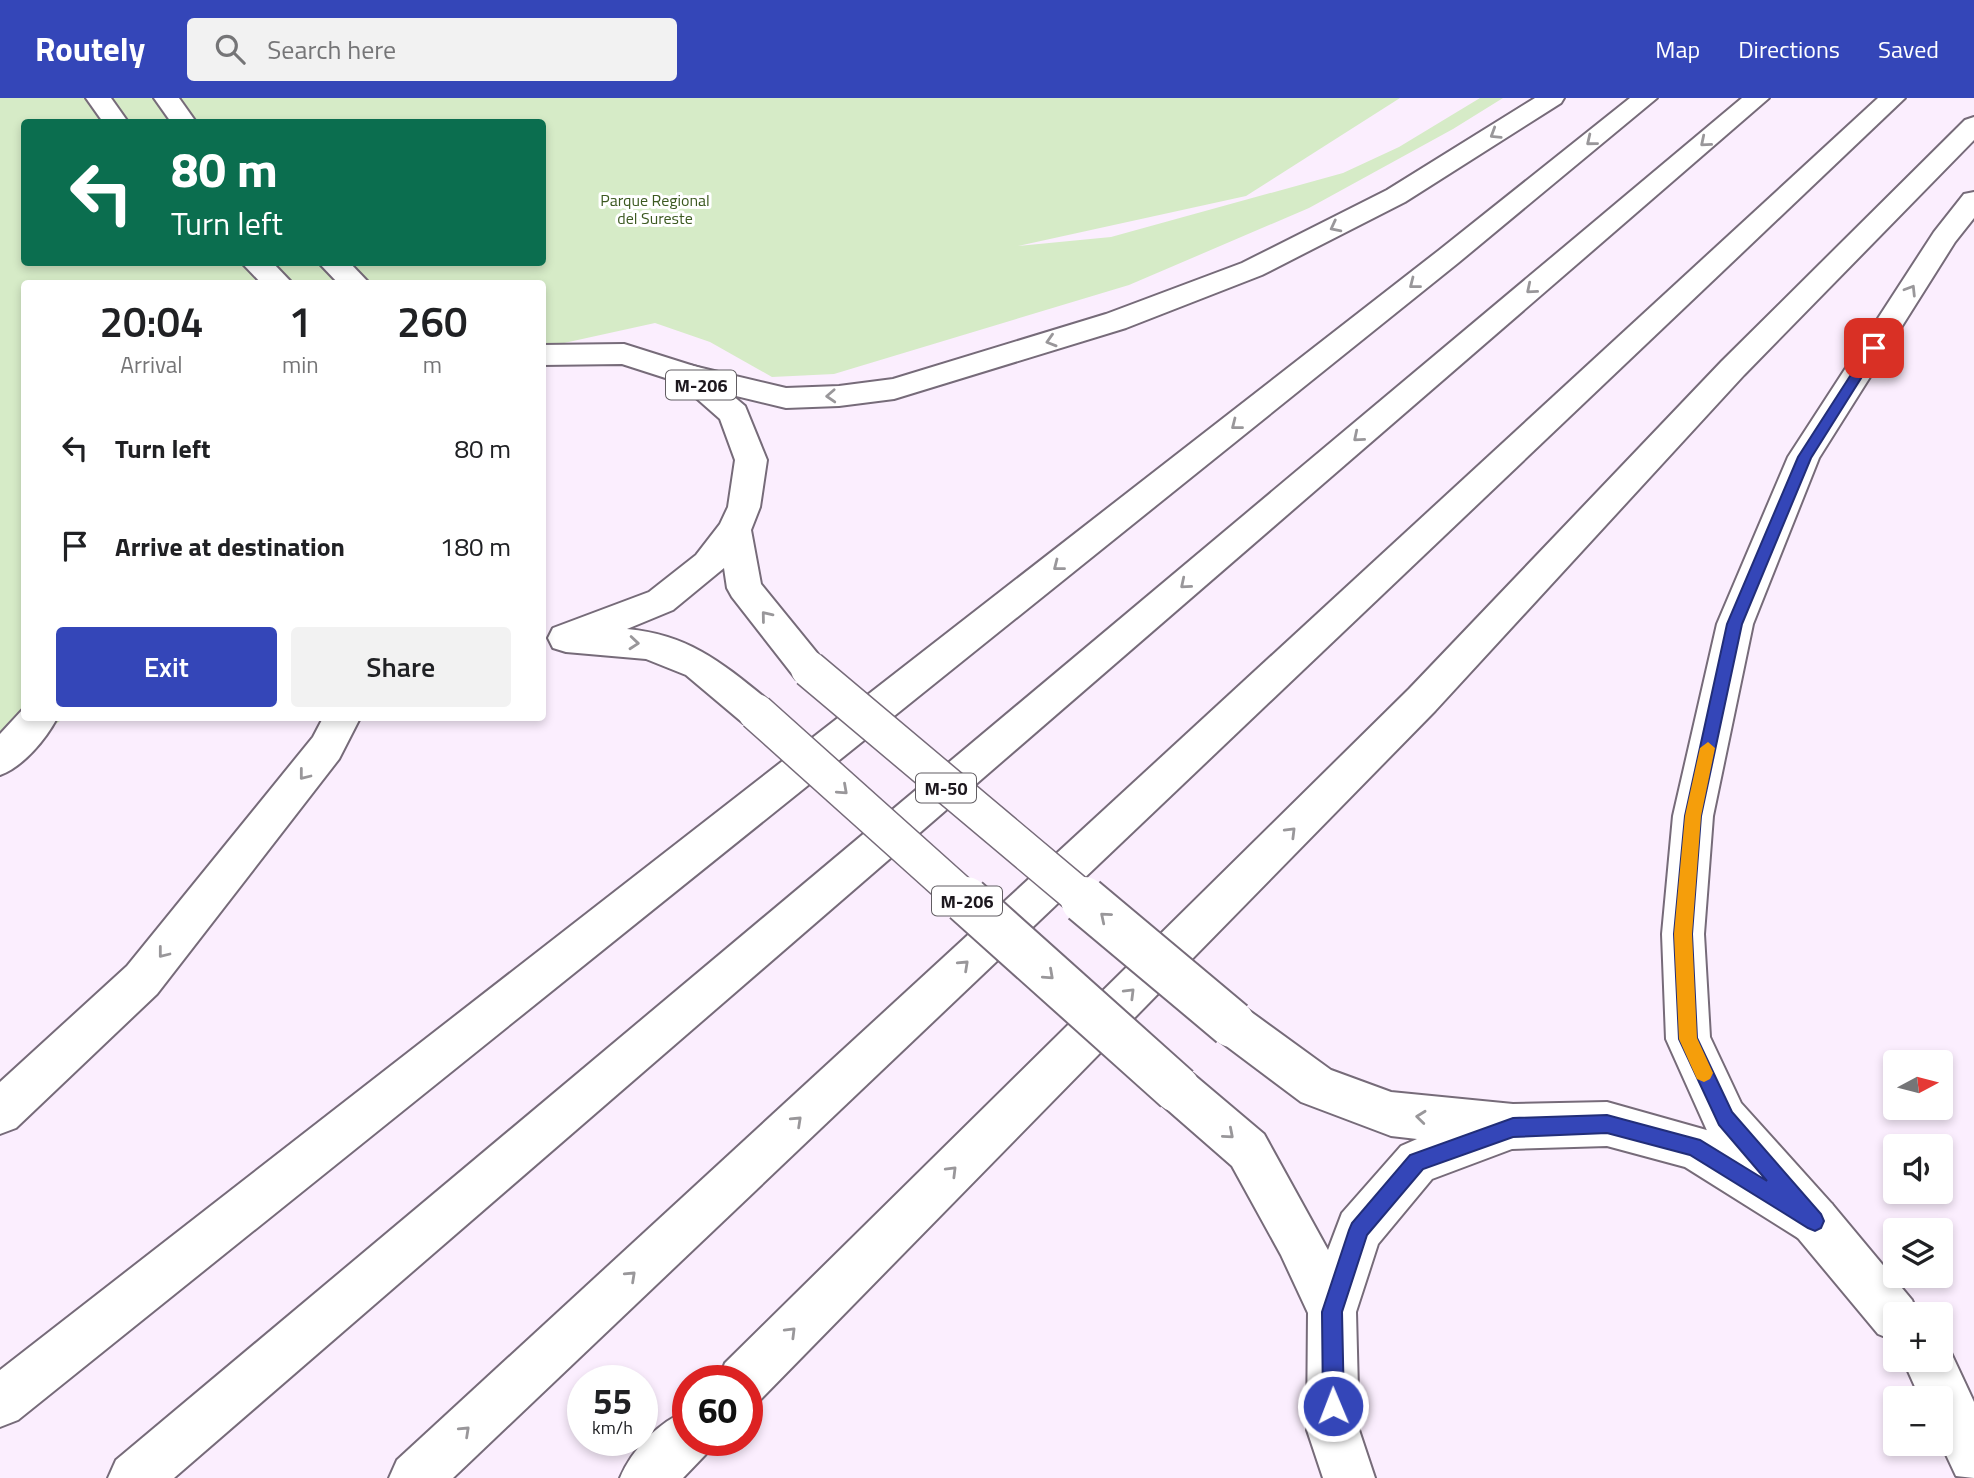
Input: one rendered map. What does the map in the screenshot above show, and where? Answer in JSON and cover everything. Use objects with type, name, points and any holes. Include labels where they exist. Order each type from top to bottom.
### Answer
[{"type":"main road","points":[[98,98],[113,119]]},
{"type":"main road","points":[[166,98],[181,119]]},
{"type":"main road","points":[[689,375],[786,398],[839,396],[894,389],[1116,321],[1252,269],[1384,202],[1552,98]]},
{"type":"main road","points":[[0,1402],[1437,266],[1645,98]]},
{"type":"main road","name":"M-50","points":[[134,1478],[1757,98]]},
{"type":"main road","points":[[415,1478],[1893,98]]},
{"type":"main road","points":[[759,1365],[1422,700],[1733,368],[1974,125]]},
{"type":"main road","points":[[1815,1221],[1725,1119],[1688,1039],[1683,934],[1693,816],[1735,624],[1804,457],[1944,238],[1974,200]]},
{"type":"main road","points":[[259,266],[275,280]]},
{"type":"main road","points":[[336,266],[352,280]]},
{"type":"main road","name":"M-206","points":[[546,355],[624,354],[689,375],[734,414],[751,460],[744,507],[734,530],[708,564],[661,601],[554,638]]},
{"type":"main road","name":"M-206","points":[[734,530],[744,588],[809,669],[1232,1024],[1318,1087],[1391,1114],[1513,1127],[1607,1124],[1694,1147],[1815,1221],[1883,1303]]},
{"type":"main road","name":"M-206","points":[[554,638],[650,645],[699,665],[756,712],[1248,1150],[1298,1238],[1332,1312]]},
{"type":"main road","points":[[0,759],[35,721]]},
{"type":"main road","points":[[0,1112],[142,980],[326,748],[340,721]]},
{"type":"main road","name":"M-206","points":[[1349,1478],[1334,1430],[1332,1312],[1359,1230],[1417,1162],[1513,1127]]},
{"type":"main road","points":[[1934,1372],[1974,1458]]},
{"type":"main road","points":[[646,1478],[672,1452]]},
{"type":"green space","name":"Parque Regional del Sureste","points":[[0,98],[1400,98],[1246,196],[1018,246],[1111,237],[1343,173],[1399,147],[1480,98],[1503,98],[1453,129],[1309,208],[1129,285],[834,374],[772,377],[710,342],[655,323],[564,343],[546,357],[546,280],[21,280],[21,721],[60,721],[0,766]]},
{"type":"slow traffic","points":[[1704,1073],[1688,1039],[1683,934],[1693,816],[1708,748]]},
{"type":"route","points":[[1333,1406],[1332,1312],[1359,1230],[1417,1162],[1513,1127],[1607,1124],[1694,1147],[1815,1221],[1725,1119],[1688,1039],[1683,934],[1693,816],[1735,624],[1804,457],[1874,348]]}]
